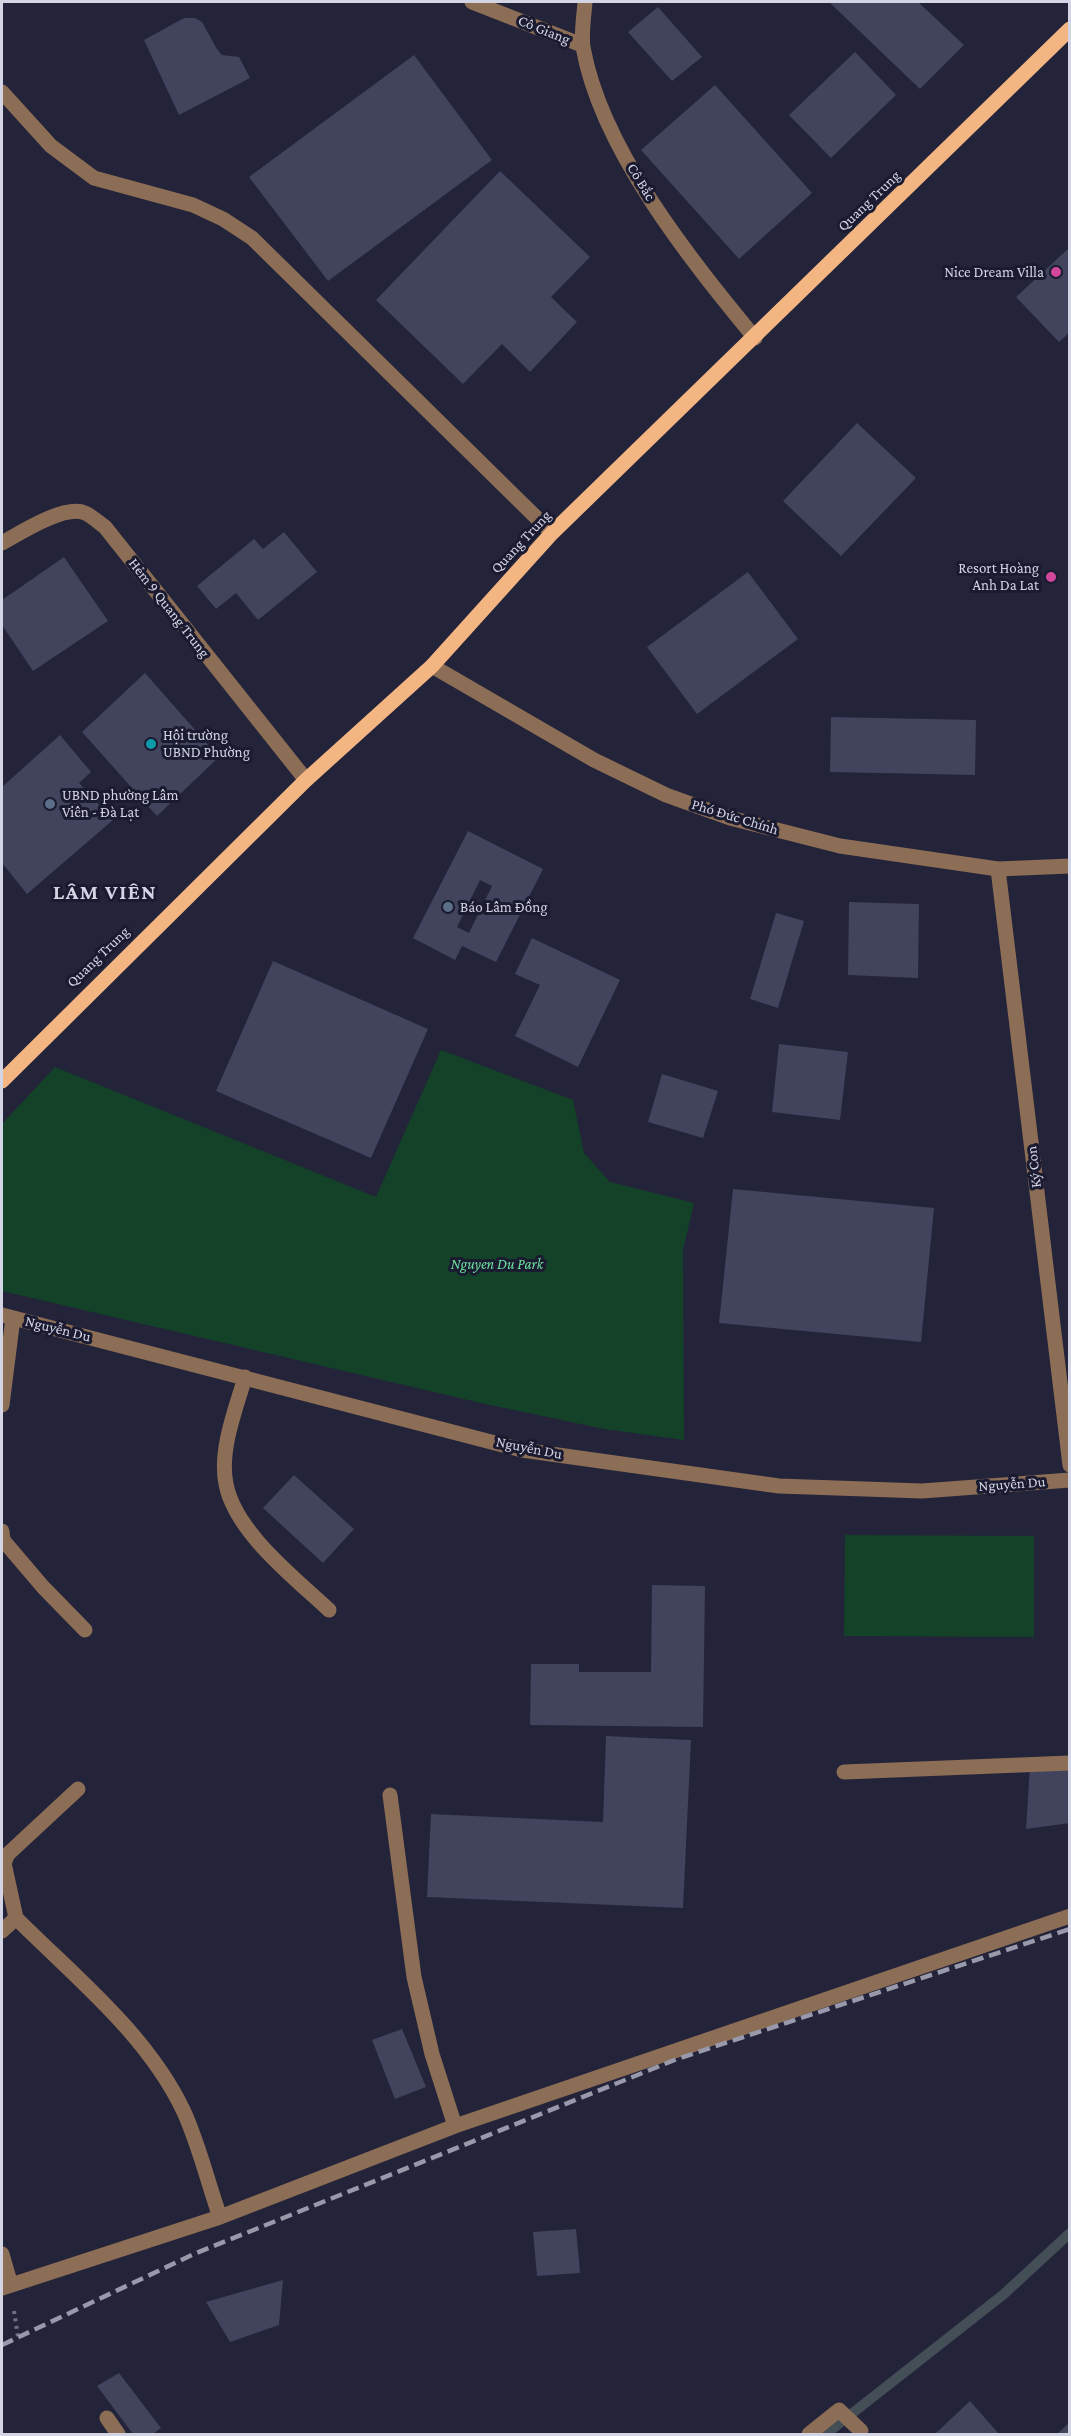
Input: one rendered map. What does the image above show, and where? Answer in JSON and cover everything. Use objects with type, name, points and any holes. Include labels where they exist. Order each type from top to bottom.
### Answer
[{"type":"main road","name":"Quang Trung","points":[[2,1081],[306,780],[432,666],[552,533],[1070,29]]},
{"type":"street","name":"Cô Giang","points":[[472,2],[582,45]]},
{"type":"street","name":"Cô Bắc","points":[[585,2],[582,45],[598,102],[638,180],[696,267],[754,338]]},
{"type":"street","points":[[2,92],[51,146],[94,178],[193,205],[223,219],[252,238],[552,533]]},
{"type":"street","name":"Hẻm 9 Quang Trung","points":[[2,543],[56,515],[73,510],[86,513],[111,535],[306,780]]},
{"type":"street","name":"Phó Đức Chính","points":[[432,666],[594,760],[666,795],[730,818],[840,846],[998,868],[1070,866]]},
{"type":"street","name":"Ký Con","points":[[998,868],[1070,1465]]},
{"type":"street","points":[[2,1405],[7,1317]]},
{"type":"street","name":"Nguyễn Du","points":[[7,1317],[522,1450],[779,1486],[922,1491],[1070,1480]]},
{"type":"street","points":[[245,1377],[227,1446],[226,1484],[240,1518],[272,1556],[329,1610]]},
{"type":"street","points":[[2,1531],[3,1540],[43,1587],[85,1630]]},
{"type":"street","points":[[844,1773],[1070,1763]]},
{"type":"street","points":[[78,1789],[24,1837],[4,1863],[16,1918],[126,2028],[158,2069],[184,2112],[219,2217]]},
{"type":"street","points":[[390,1795],[414,1977],[432,2054],[455,2126]]},
{"type":"street","points":[[2,2254],[6,2286],[219,2217],[455,2126],[1070,1916]]},
{"type":"street","points":[[2,1931],[16,1918]]},
{"type":"street","points":[[808,2434],[839,2410],[860,2432]]},
{"type":"street","points":[[107,2418],[118,2434]]},
{"type":"green space","name":"Nguyen Du Park","points":[[441,1050],[573,1100],[584,1153],[610,1182],[694,1203],[683,1250],[684,1440],[604,1429],[481,1403],[2,1291],[2,1124],[55,1067],[376,1197]]},
{"type":"green space","points":[[845,1535],[1034,1536],[1034,1637],[844,1636]]},
{"type":"building","points":[[829,2],[918,2],[964,45],[920,89]]},
{"type":"building","points":[[658,7],[702,57],[672,81],[628,32]]},
{"type":"building","points":[[184,18],[195,18],[202,22],[222,55],[239,57],[250,78],[179,115],[144,40]]},
{"type":"building","points":[[855,52],[896,95],[831,158],[789,115]]},
{"type":"building","points":[[414,55],[492,160],[328,281],[249,177]]},
{"type":"building","points":[[715,85],[812,193],[739,259],[641,150]]},
{"type":"building","points":[[500,171],[590,257],[551,297],[577,322],[530,372],[502,344],[463,384],[376,300]]},
{"type":"building","name":"Nice Dream Villa","points":[[1070,247],[1070,332],[1059,342],[1016,297]]},
{"type":"building","points":[[857,423],[916,478],[841,556],[783,501]]},
{"type":"building","points":[[284,532],[317,572],[258,620],[236,593],[216,609],[197,586],[254,539],[263,549]]},
{"type":"building","points":[[64,557],[108,621],[33,671],[2,625],[2,600]]},
{"type":"building","points":[[748,572],[798,639],[697,714],[647,647]]},
{"type":"building","name":"Hội trường UBND Phường","points":[[145,673],[219,757],[157,816],[82,732]]},
{"type":"building","points":[[831,717],[976,720],[975,775],[830,772]]},
{"type":"building","name":"UBND phường Lâm Viên - Đà Lạt","points":[[60,735],[91,772],[79,783],[113,820],[27,894],[2,863],[2,787]]},
{"type":"building","points":[[468,831],[543,869],[496,962],[462,946],[455,960],[413,938]],"holes":[[[480,880],[492,886],[469,933],[457,927]]]},
{"type":"building","points":[[849,902],[919,904],[918,978],[848,975]]},
{"type":"building","points":[[776,913],[804,921],[778,1008],[750,999]]},
{"type":"building","points":[[532,938],[620,980],[578,1067],[515,1036],[540,985],[515,974]]},
{"type":"building","points":[[273,961],[428,1029],[371,1158],[216,1091]]},
{"type":"building","points":[[779,1044],[848,1052],[840,1120],[772,1112]]},
{"type":"building","points":[[662,1074],[718,1091],[703,1138],[648,1122]]},
{"type":"building","points":[[733,1189],[934,1208],[921,1342],[719,1323]]},
{"type":"building","points":[[294,1475],[354,1529],[323,1563],[263,1508]]},
{"type":"building","points":[[652,1585],[705,1586],[703,1727],[530,1725],[531,1664],[579,1664],[579,1672],[651,1672]]},
{"type":"building","points":[[606,1736],[691,1740],[683,1908],[427,1897],[431,1814],[603,1822]]},
{"type":"building","points":[[1030,1767],[1070,1767],[1070,1823],[1026,1829]]},
{"type":"building","points":[[402,2029],[426,2087],[395,2099],[372,2040]]},
{"type":"building","points":[[576,2229],[580,2273],[537,2276],[533,2232]]},
{"type":"building","points":[[283,2280],[279,2325],[230,2342],[206,2302]]},
{"type":"building","points":[[119,2373],[161,2428],[153,2434],[133,2434],[97,2386]]},
{"type":"building","points":[[970,2401],[999,2434],[936,2433]]},
{"type":"building","points":[[1070,2422],[1070,2434],[1057,2434]]},
{"type":"waterway","points":[[826,2434],[1004,2294],[1070,2233]]},
{"type":"railway","points":[[2,2345],[194,2254],[677,2059],[1070,1929]]},
{"type":"place","name":"Nice Dream Villa","points":[[1056,272]]},
{"type":"place","name":"Resort Hoàng Anh Da Lat","points":[[1051,577]]},
{"type":"place","name":"Hội trường UBND Phường","points":[[151,744]]},
{"type":"place","name":"UBND phường Lâm Viên - Đà Lạt","points":[[50,804]]},
{"type":"place","name":"Báo Lâm Đồng","points":[[448,907]]},
{"type":"district","name":"LÂM VIÊN","points":[[105,893]]}]
